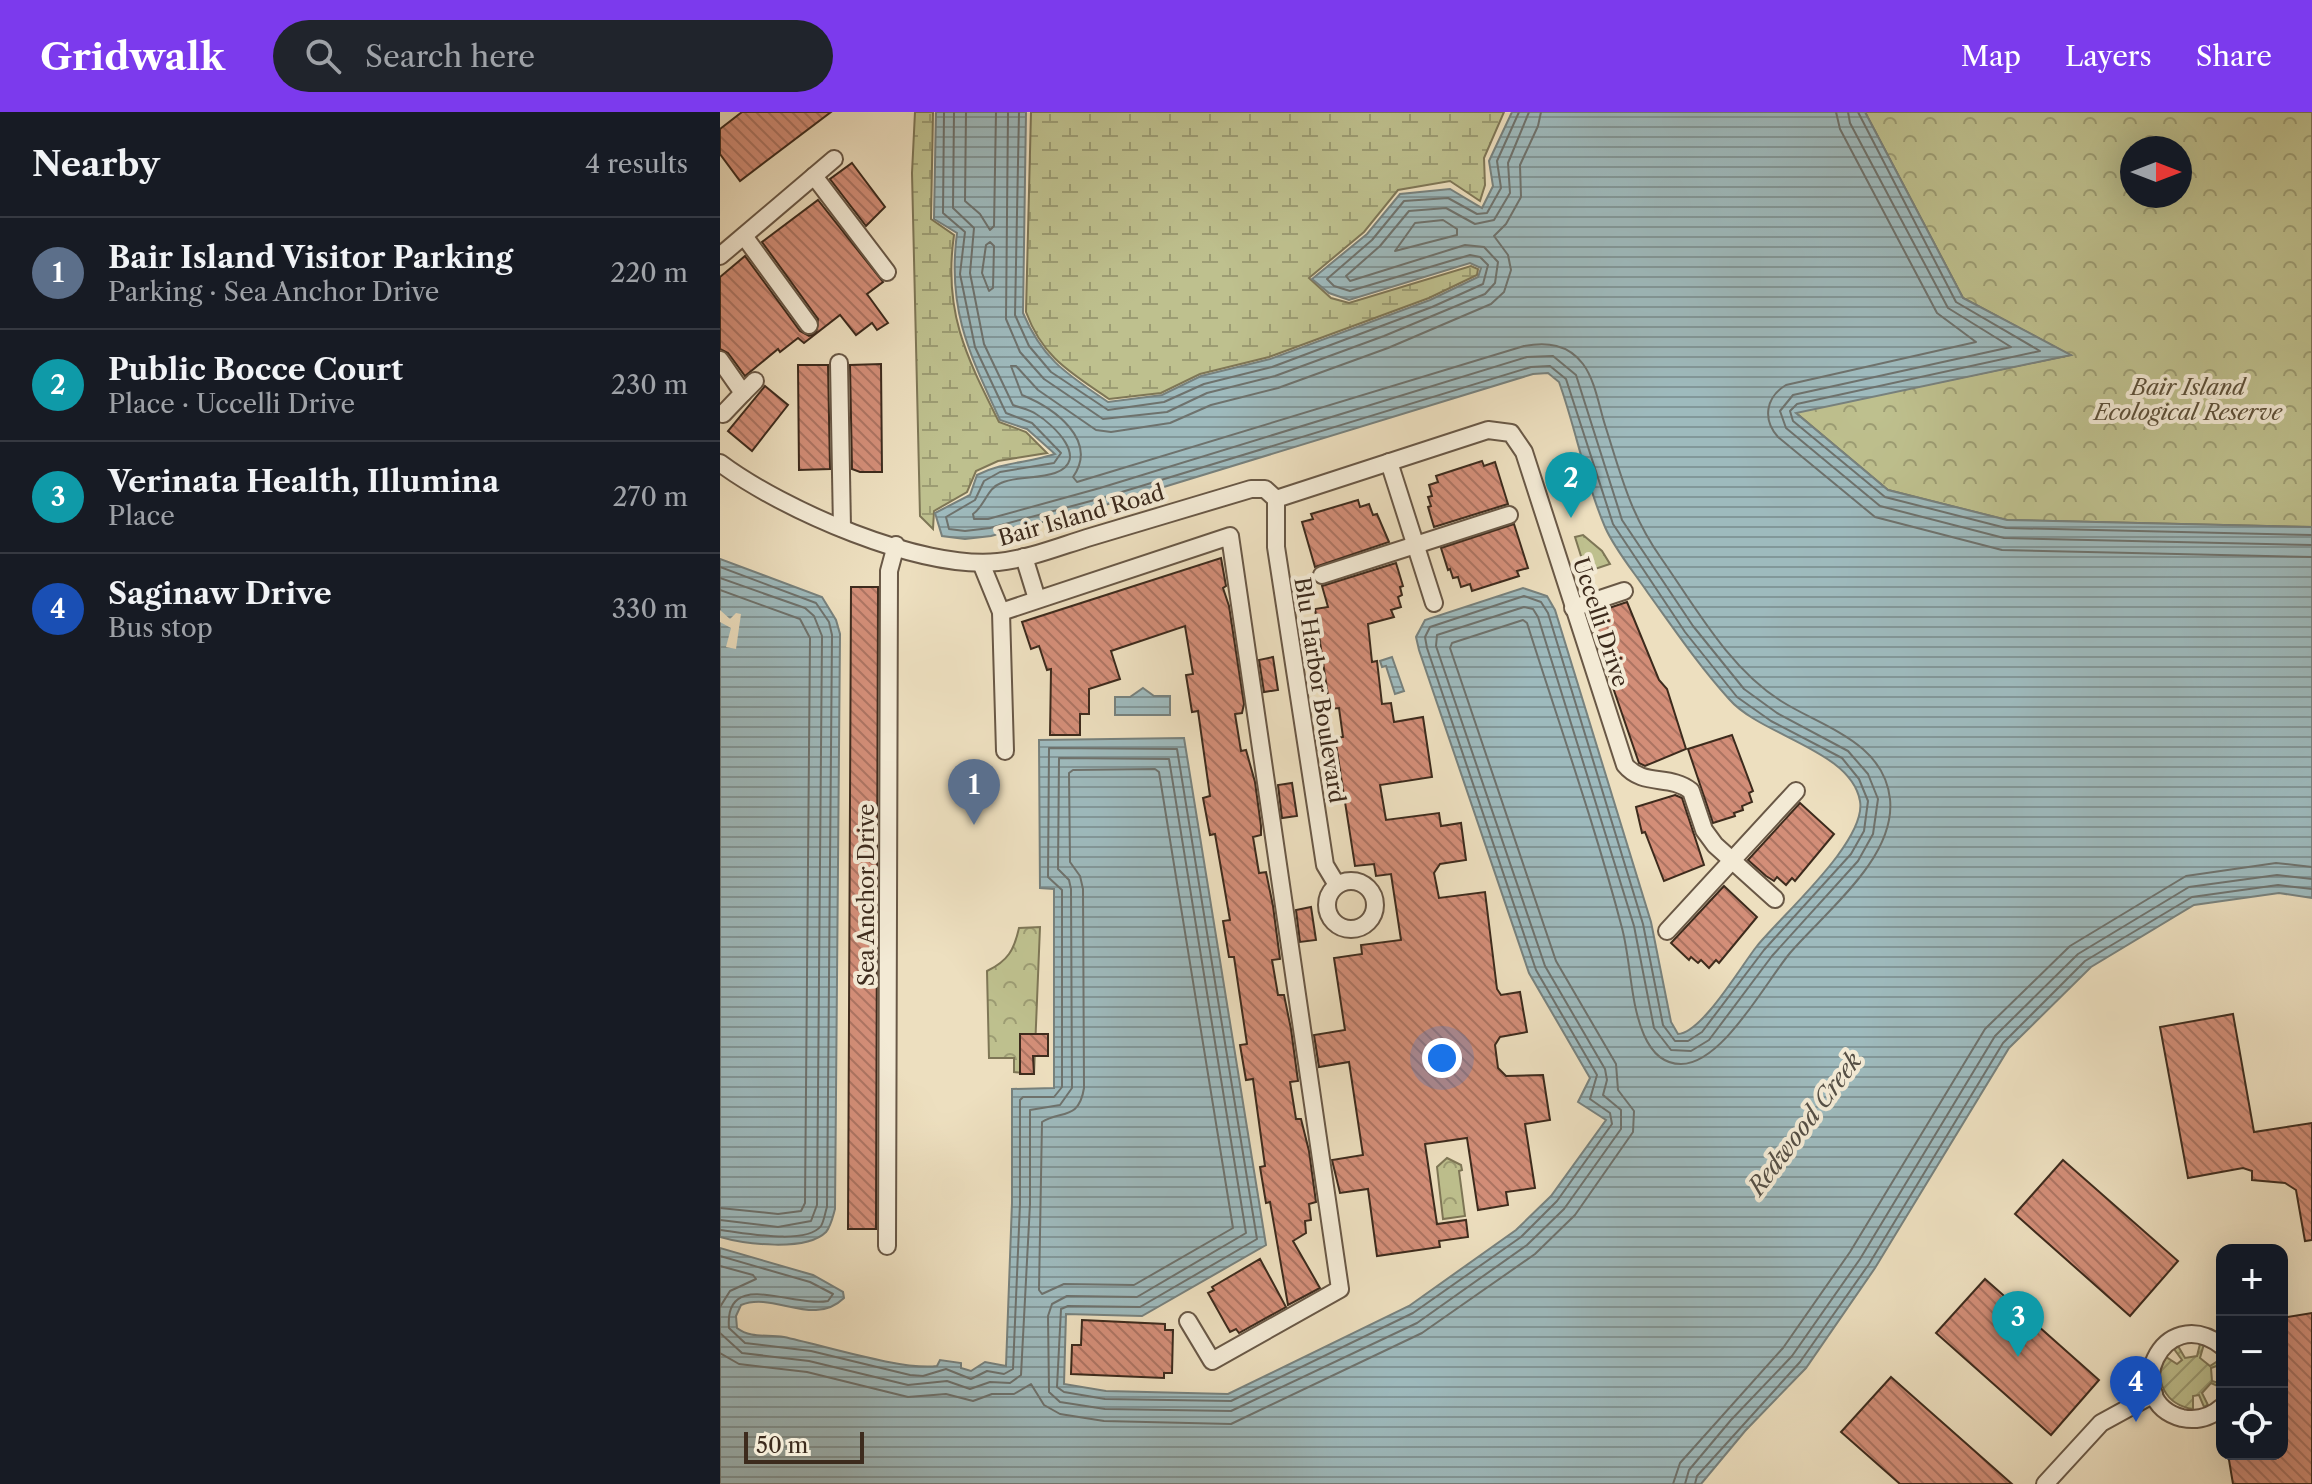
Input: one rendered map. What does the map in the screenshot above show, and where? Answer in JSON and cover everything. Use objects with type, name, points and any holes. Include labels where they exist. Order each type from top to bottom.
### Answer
[{"type":"street","points":[[720,256],[834,159]]},
{"type":"street","points":[[814,176],[887,272]]},
{"type":"street","points":[[744,236],[809,325]]},
{"type":"street","points":[[720,360],[749,387],[723,414]]},
{"type":"street","points":[[839,363],[842,528]]},
{"type":"street","name":"Uccelli Drive","points":[[1276,499],[1488,430],[1511,433],[1524,452],[1625,765],[1640,778],[1674,781],[1691,791],[1704,830],[1775,899]]},
{"type":"street","points":[[1389,462],[1434,603]]},
{"type":"street","name":"Bair Island Road","points":[[720,463],[761,490],[842,528],[932,557],[981,563],[1024,557],[1251,489],[1265,489],[1276,499]]},
{"type":"street","name":"Blu Harbor Boulevard","points":[[1276,499],[1276,547],[1325,865],[1337,885]]},
{"type":"street","points":[[1322,575],[1509,515]]},
{"type":"street","points":[[1001,612],[1230,536],[1340,1289],[1212,1361],[1188,1321]]},
{"type":"street","name":"Sea Anchor Drive","points":[[887,1246],[889,587],[896,545]]},
{"type":"street","points":[[1024,557],[1037,599]]},
{"type":"street","points":[[981,563],[1001,612],[1005,751]]},
{"type":"street","points":[[1573,608],[1624,591]]},
{"type":"street","points":[[1667,931],[1796,791]]},
{"type":"street","points":[[2216,1343],[2195,1334],[2166,1344],[2150,1370],[2154,1394],[2168,1411],[2189,1419],[2209,1416],[2216,1411]]},
{"type":"street","points":[[2045,1484],[2101,1423],[2154,1394]]},
{"type":"green space","points":[[915,112],[933,112],[931,219],[954,235],[952,287],[967,354],[999,422],[1026,432],[1047,453],[998,461],[976,471],[967,492],[934,511],[933,529],[920,516],[912,173]]},
{"type":"green space","points":[[1031,112],[1504,112],[1484,158],[1485,185],[1480,201],[1450,181],[1398,190],[1364,232],[1309,278],[1331,298],[1349,303],[1471,266],[1478,269],[1477,275],[1429,298],[1269,357],[1200,374],[1161,393],[1109,399],[1049,353],[1026,312]]},
{"type":"green space","name":"Bair Island Ecological Reserve","points":[[1865,112],[2312,112],[2312,527],[2007,520],[1888,490],[1795,412],[2070,355],[1963,298]]},
{"type":"green space","points":[[1583,535],[1602,551],[1610,564],[1586,572],[1575,537]]},
{"type":"green space","points":[[1040,927],[1034,1074],[1014,1072],[1014,1058],[989,1058],[987,971],[1009,954],[1019,928]]},
{"type":"green space","points":[[1447,1158],[1461,1165],[1462,1170],[1459,1171],[1465,1216],[1443,1219],[1437,1167]]},
{"type":"green space","points":[[2200,1344],[2204,1344],[2200,1358],[2210,1366],[2216,1362],[2216,1366],[2211,1368],[2212,1381],[2216,1385],[2211,1383],[2202,1393],[2208,1405],[2204,1407],[2199,1395],[2193,1396],[2193,1409],[2169,1397],[2161,1383],[2161,1374],[2166,1357],[2177,1364],[2182,1360],[2174,1349],[2178,1346],[2185,1358],[2197,1356]]},
{"type":"water","name":"Redwood Creek","points":[[936,112],[1026,112],[1023,313],[1039,343],[1058,365],[1108,402],[1162,395],[1201,376],[1270,359],[1430,300],[1478,277],[1481,268],[1470,263],[1349,300],[1329,293],[1312,279],[1367,234],[1400,194],[1450,189],[1482,208],[1493,186],[1489,161],[1512,112],[1865,112],[1963,298],[2071,355],[1796,413],[1888,490],[2007,520],[2312,527],[2312,898],[2279,893],[2194,905],[2091,967],[2009,1048],[1875,1268],[1806,1368],[1745,1431],[1701,1484],[720,1484],[720,1248],[813,1275],[843,1292],[844,1298],[819,1310],[767,1302],[741,1305],[736,1316],[737,1328],[742,1331],[784,1337],[905,1365],[937,1366],[940,1360],[961,1363],[961,1368],[971,1371],[985,1362],[1006,1366],[1012,1203],[1012,1089],[1054,1088],[1054,889],[1040,888],[1039,740],[1184,738],[1266,1245],[1142,1316],[1066,1314],[1064,1384],[1106,1391],[1228,1394],[1409,1306],[1516,1230],[1551,1196],[1606,1120],[1578,1102],[1590,1078],[1529,973],[1419,650],[1416,637],[1425,620],[1523,588],[1547,596],[1555,610],[1651,922],[1671,1022],[1678,1034],[1688,1031],[1709,1011],[1757,946],[1837,856],[1859,817],[1860,801],[1853,783],[1823,756],[1743,712],[1729,699],[1707,674],[1625,561],[1609,536],[1598,509],[1559,382],[1548,373],[1533,374],[1105,505],[991,536],[965,539],[942,536],[935,513],[970,495],[977,475],[1055,454],[1027,429],[1000,420],[970,351],[955,285],[957,233],[934,219]]},
{"type":"water","points":[[720,559],[822,597],[836,620],[840,634],[835,1209],[826,1232],[817,1238],[790,1244],[759,1244],[720,1237]]},
{"type":"water","points":[[1392,657],[1404,691],[1395,694],[1386,666],[1382,667],[1380,661]]},
{"type":"water","points":[[1143,688],[1154,696],[1170,696],[1170,715],[1115,715],[1115,697],[1130,697]]},
{"type":"pier","points":[[720,610],[730,619],[736,613],[741,614],[736,649],[726,647],[731,628],[720,622]]},
{"type":"building","points":[[742,112],[831,112],[740,181],[720,154],[720,129]]},
{"type":"building","points":[[852,163],[885,207],[866,226],[830,179]]},
{"type":"building","points":[[818,200],[883,282],[867,294],[888,323],[877,330],[872,323],[856,335],[840,315],[804,343],[798,338],[780,352],[778,349],[745,376],[728,353],[720,349],[720,277],[745,256],[800,331],[809,336],[816,333],[818,319],[762,242]]},
{"type":"building","points":[[881,364],[882,472],[860,472],[852,469],[850,365]]},
{"type":"building","points":[[798,365],[828,365],[830,469],[799,470]]},
{"type":"building","points":[[765,386],[788,405],[752,451],[728,431]]},
{"type":"building","points":[[1482,461],[1484,466],[1495,462],[1508,504],[1434,527],[1428,507],[1431,506],[1428,497],[1432,496],[1429,485],[1438,482],[1436,476]]},
{"type":"building","points":[[1358,500],[1360,507],[1369,504],[1373,515],[1377,514],[1389,542],[1315,567],[1302,522],[1313,519],[1311,514]]},
{"type":"building","points":[[1514,524],[1528,568],[1517,571],[1519,576],[1472,591],[1470,584],[1461,587],[1458,577],[1453,578],[1448,570],[1441,548]]},
{"type":"building","points":[[1221,558],[1226,586],[1223,588],[1229,606],[1244,704],[1242,713],[1235,714],[1241,751],[1246,750],[1255,782],[1261,826],[1261,835],[1253,837],[1259,873],[1266,872],[1273,906],[1280,959],[1272,960],[1278,995],[1284,995],[1291,1029],[1298,1081],[1290,1082],[1296,1119],[1301,1119],[1309,1151],[1316,1202],[1309,1204],[1311,1220],[1305,1221],[1306,1233],[1293,1241],[1320,1288],[1288,1305],[1270,1202],[1266,1203],[1260,1167],[1265,1166],[1253,1079],[1246,1080],[1240,1045],[1247,1044],[1234,957],[1229,957],[1223,921],[1230,920],[1215,834],[1210,835],[1203,798],[1210,796],[1198,711],[1192,712],[1186,675],[1193,674],[1185,626],[1111,651],[1120,679],[1089,689],[1089,714],[1080,714],[1080,735],[1050,735],[1051,669],[1047,670],[1039,646],[1031,649],[1022,622]]},
{"type":"building","points":[[1396,563],[1403,586],[1400,587],[1402,595],[1398,597],[1401,607],[1391,610],[1394,617],[1368,624],[1372,662],[1377,661],[1382,704],[1391,703],[1394,722],[1423,717],[1432,777],[1380,785],[1386,820],[1439,813],[1441,826],[1461,823],[1466,860],[1440,864],[1434,873],[1439,898],[1485,892],[1497,989],[1501,995],[1520,992],[1527,1032],[1500,1037],[1495,1045],[1498,1068],[1506,1076],[1543,1075],[1550,1120],[1525,1124],[1535,1188],[1506,1192],[1508,1205],[1478,1210],[1467,1138],[1425,1144],[1437,1224],[1466,1220],[1468,1237],[1439,1241],[1440,1247],[1377,1256],[1368,1189],[1340,1193],[1332,1160],[1363,1155],[1349,1062],[1319,1067],[1314,1035],[1345,1030],[1334,958],[1362,954],[1361,945],[1401,940],[1391,874],[1376,876],[1374,864],[1355,866],[1335,738],[1343,737],[1339,708],[1330,709],[1315,609],[1328,607],[1322,586]]},
{"type":"building","points":[[851,587],[878,587],[876,1229],[848,1229]]},
{"type":"building","points":[[1627,602],[1659,680],[1667,689],[1686,749],[1645,766],[1639,763],[1588,615]]},
{"type":"building","points":[[1273,657],[1278,690],[1264,692],[1259,660]]},
{"type":"building","points":[[1732,735],[1753,791],[1749,793],[1752,802],[1742,806],[1743,810],[1734,813],[1735,816],[1713,823],[1688,749]]},
{"type":"building","points":[[1292,783],[1297,816],[1282,818],[1278,785]]},
{"type":"building","points":[[1675,795],[1682,798],[1704,865],[1664,881],[1645,832],[1642,833],[1636,807]]},
{"type":"building","points":[[1800,803],[1834,834],[1795,881],[1792,878],[1786,885],[1777,877],[1774,881],[1766,876],[1748,860]]},
{"type":"building","points":[[1724,886],[1757,917],[1719,963],[1716,960],[1709,968],[1701,960],[1698,963],[1691,957],[1689,960],[1671,943]]},
{"type":"building","points":[[1311,907],[1316,940],[1300,942],[1296,910]]},
{"type":"building","points":[[2233,1014],[2254,1132],[2312,1123],[2312,1240],[2305,1241],[2296,1190],[2285,1183],[2252,1180],[2252,1171],[2243,1168],[2188,1178],[2160,1027]]},
{"type":"building","points":[[1020,1034],[1048,1034],[1048,1056],[1033,1056],[1034,1074],[1020,1074]]},
{"type":"building","points":[[2063,1160],[2178,1261],[2130,1316],[2015,1214]]},
{"type":"building","points":[[1260,1259],[1286,1307],[1239,1333],[1236,1329],[1230,1332],[1208,1293],[1214,1290],[1212,1287]]},
{"type":"building","points":[[1985,1279],[2099,1380],[2051,1435],[1936,1333]]},
{"type":"building","points":[[2312,1313],[2312,1484],[2233,1484],[2229,1460],[2288,1460],[2288,1317]]},
{"type":"building","points":[[1082,1320],[1165,1324],[1165,1330],[1173,1330],[1172,1373],[1164,1373],[1164,1378],[1071,1374],[1072,1345],[1081,1345]]},
{"type":"building","points":[[1891,1377],[2012,1484],[1900,1484],[1841,1432]]},
{"type":"place","name":"Public Bocce Court","points":[[1571,518]]},
{"type":"place","name":"Bair Island Visitor Parking","points":[[974,825]]},
{"type":"place","name":"Verinata Health, Illumina","points":[[2018,1357]]},
{"type":"place","name":"Saginaw Drive","points":[[2136,1422]]}]
